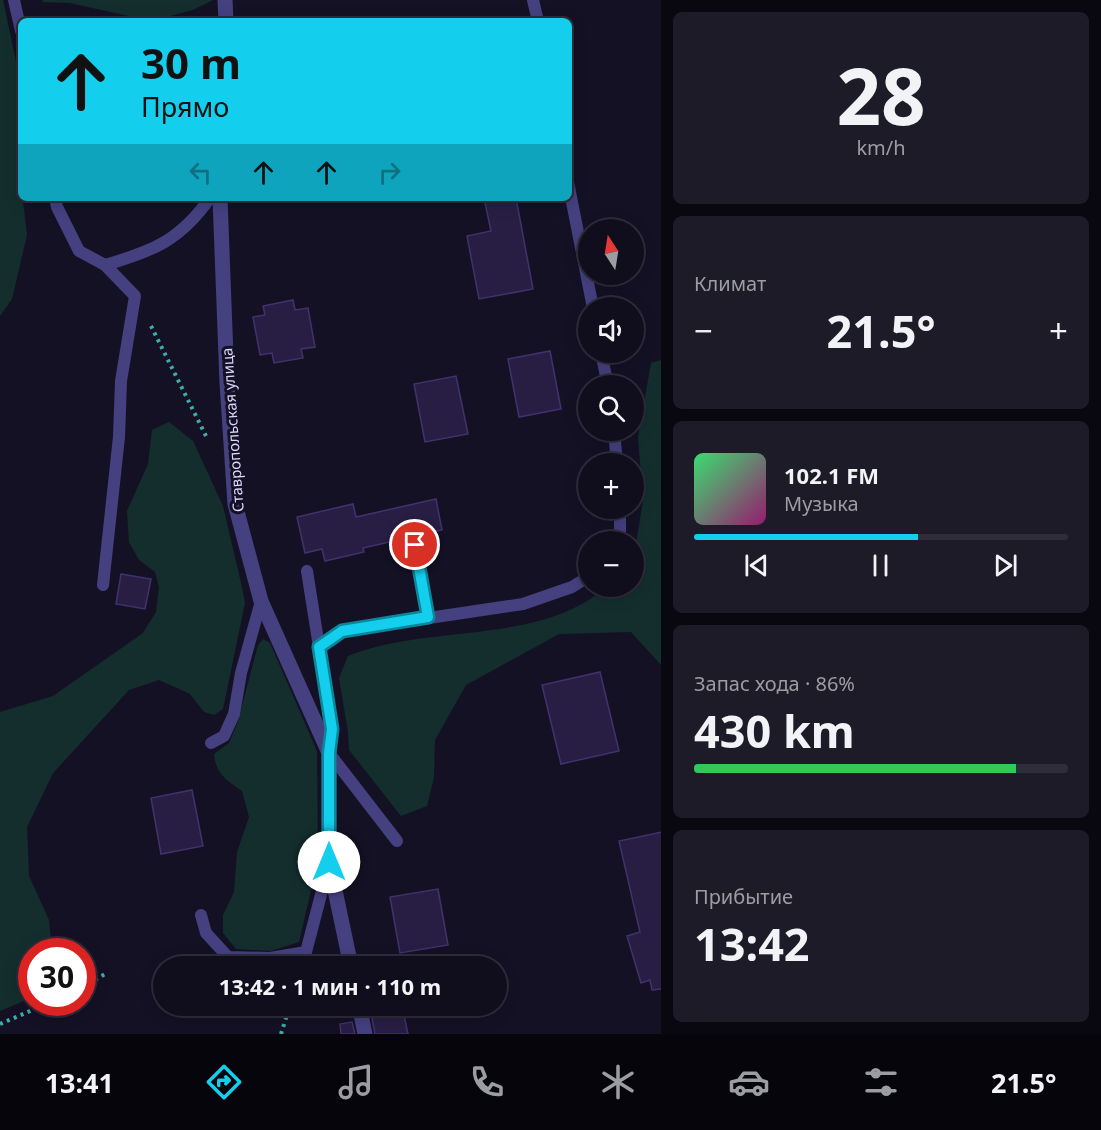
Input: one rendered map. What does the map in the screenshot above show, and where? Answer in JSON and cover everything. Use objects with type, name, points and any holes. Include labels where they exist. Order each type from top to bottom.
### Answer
[{"type":"street","points":[[225,0],[226,18]]},
{"type":"street","name":"Ставропольская улица","points":[[220,201],[226,384],[235,504],[261,601],[329,753],[329,862],[349,956]]},
{"type":"street","points":[[361,1016],[365,1034]]},
{"type":"lane","points":[[14,0],[18,18]]},
{"type":"lane","points":[[534,0],[537,18]]},
{"type":"lane","points":[[56,201],[79,251],[105,265],[135,296],[121,381],[119,437],[103,585]]},
{"type":"lane","points":[[105,265],[142,254],[164,242],[192,224],[208,201]]},
{"type":"lane","points":[[572,201],[591,297]]},
{"type":"lane","points":[[415,545],[428,617]]},
{"type":"lane","points":[[307,571],[332,729],[329,753],[397,841]]},
{"type":"lane","points":[[319,647],[342,631],[523,604],[578,583]]},
{"type":"lane","points":[[211,743],[224,736],[234,714],[241,673],[261,601]]},
{"type":"lane","points":[[201,915],[206,933],[228,957],[270,958],[306,952],[329,862]]},
{"type":"path","points":[[135,296],[208,442]]},
{"type":"path","points":[[96,979],[105,974]]},
{"type":"path","points":[[0,1024],[19,1016]]},
{"type":"path","points":[[281,1034],[287,1016]]},
{"type":"green space","points":[[0,0],[3,0],[18,71],[18,201],[23,201],[27,235],[12,299],[0,316]]},
{"type":"green space","points":[[42,0],[213,0],[193,10],[162,18],[138,18],[70,3],[43,2]]},
{"type":"green space","points":[[661,360],[661,665],[631,632],[559,634],[466,685],[435,740],[434,777],[427,806],[401,816],[349,750],[339,678],[348,656],[380,646],[413,640],[516,626],[549,618],[579,606],[592,597],[644,597],[644,531],[638,531],[640,519],[644,519],[644,453],[639,453],[638,441],[644,441],[644,403],[651,363]]},
{"type":"green space","points":[[169,422],[193,441],[223,506],[245,603],[223,709],[214,715],[204,712],[190,694],[159,680],[129,690],[53,773],[27,827],[29,876],[49,920],[51,938],[18,938],[18,1003],[0,1011],[0,712],[53,696],[143,633],[156,612],[159,587],[155,572],[139,560],[129,542],[127,511],[148,464],[152,430]]},
{"type":"green space","points":[[263,639],[270,643],[317,751],[318,860],[299,942],[271,951],[236,949],[223,933],[223,915],[234,892],[237,852],[249,817],[242,791],[223,776],[217,767],[214,754],[229,743],[238,721],[258,645]]},
{"type":"building","points":[[485,201],[517,201],[533,289],[479,299],[467,236],[491,231]]},
{"type":"building","points":[[293,300],[295,310],[308,308],[315,347],[301,349],[303,358],[274,363],[272,353],[260,355],[253,317],[265,315],[263,306]]},
{"type":"building","points":[[550,351],[561,409],[519,417],[508,359]]},
{"type":"building","points":[[456,376],[468,434],[425,442],[414,384]]},
{"type":"building","points":[[436,499],[442,530],[363,548],[364,552],[325,561],[322,549],[305,553],[297,517],[353,504],[356,517]]},
{"type":"building","points":[[121,574],[151,579],[145,609],[116,604]]},
{"type":"building","points":[[600,672],[619,751],[561,764],[542,685]]},
{"type":"building","points":[[192,790],[203,846],[161,854],[151,798]]},
{"type":"building","points":[[661,832],[661,989],[652,990],[650,980],[641,983],[627,936],[640,932],[619,841]]},
{"type":"building","points":[[438,889],[448,945],[400,953],[390,897]]},
{"type":"building","points":[[404,1016],[408,1034],[375,1034],[372,1018]]},
{"type":"building","points":[[352,1022],[355,1034],[341,1034],[340,1024]]},
{"type":"route","points":[[329,862],[329,753],[332,729],[319,647],[342,631],[428,617],[415,545]]}]
